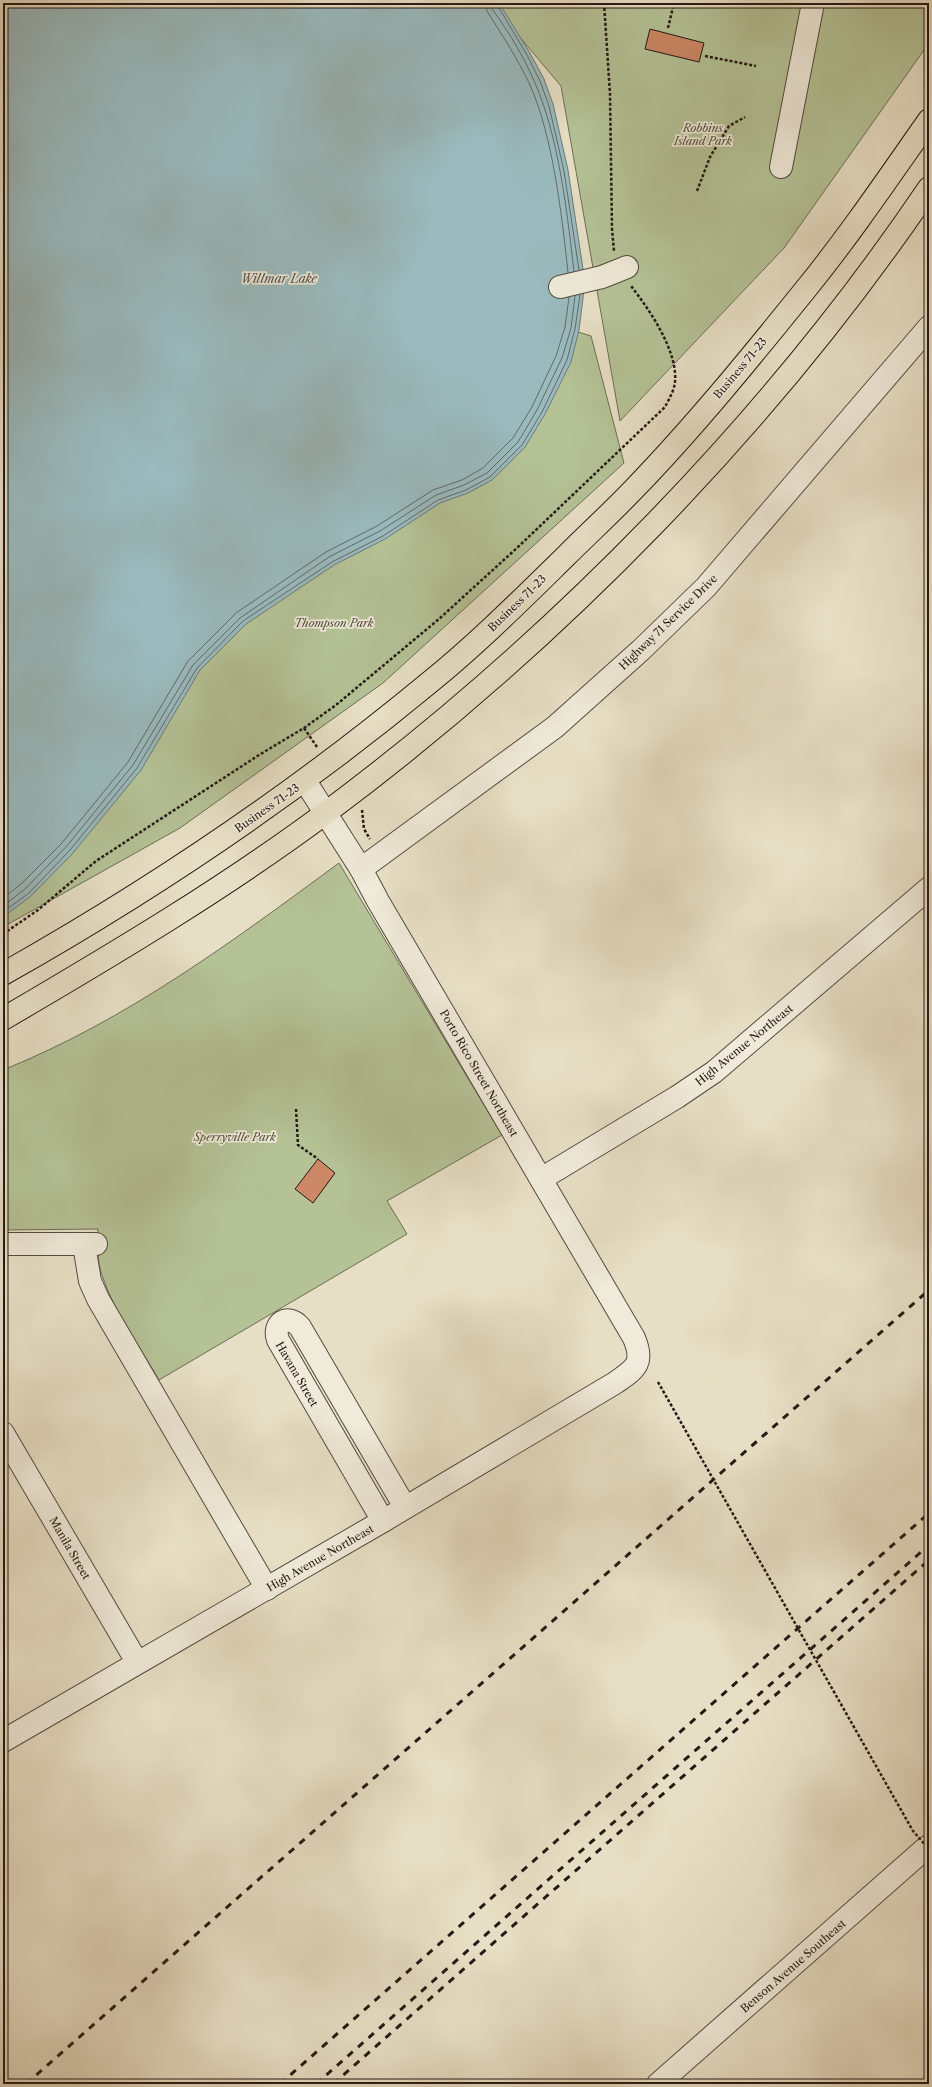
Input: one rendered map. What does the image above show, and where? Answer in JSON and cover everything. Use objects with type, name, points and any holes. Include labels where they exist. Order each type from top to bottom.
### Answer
[{"type":"highway","name":"Business 71-23","points":[[3,974],[82,930],[174,873],[305,781],[432,681],[486,633],[635,487],[727,384],[807,288],[883,186],[929,120]]},
{"type":"highway","points":[[3,1019],[187,908],[326,813],[405,752],[485,684],[559,618],[663,515],[758,410],[837,314],[929,188]]},
{"type":"street","points":[[781,167],[813,3]]},
{"type":"street","points":[[560,287],[590,281],[624,269]]},
{"type":"street","name":"Highway 71 Service Drive","points":[[361,869],[555,727],[641,650],[706,587],[929,328]]},
{"type":"street","name":"Porto Rico Street Northeast","points":[[305,781],[361,869],[378,901],[634,1338],[639,1352],[635,1369]]},
{"type":"street","name":"High Avenue Northeast","points":[[541,1179],[677,1097],[714,1072],[929,888]]},
{"type":"street","points":[[3,1244],[90,1244],[90,1281],[98,1299],[267,1589]]},
{"type":"street","name":"Havana Street","points":[[382,1522],[278,1340],[275,1333],[278,1326],[283,1321],[295,1321],[300,1327],[405,1507]]},
{"type":"street","name":"High Avenue Northeast","points":[[3,1741],[137,1662],[382,1522],[615,1383],[635,1369]]},
{"type":"street","name":"Manila Street","points":[[3,1433],[137,1662]]},
{"type":"street","name":"Benson Avenue Southeast","points":[[658,2084],[928,1849]]},
{"type":"path","points":[[3,934],[38,910],[96,861],[259,755],[304,728],[336,705],[450,608],[665,407],[672,395],[675,381],[670,351],[663,333],[624,269],[614,248],[612,229],[610,94],[604,3]]},
{"type":"path","points":[[668,28],[674,3]]},
{"type":"path","points":[[705,56],[756,66]]},
{"type":"path","points":[[697,191],[710,157],[728,126],[745,117]]},
{"type":"path","points":[[296,1109],[298,1146],[318,1159]]},
{"type":"path","points":[[658,1382],[913,1831],[928,1849]]},
{"type":"green space","name":"Robbins Island Park","points":[[491,3],[929,3],[929,43],[784,248],[620,421],[561,86]]},
{"type":"green space","name":"Thompson Park","points":[[559,326],[591,336],[624,463],[383,683],[180,828],[3,927],[3,892],[248,596]]},
{"type":"green space","name":"Sperryville Park","points":[[339,863],[502,1135],[387,1201],[407,1234],[159,1380],[128,1330],[108,1291],[101,1272],[99,1260],[98,1229],[3,1230],[3,1070],[49,1050],[93,1028],[136,1003],[219,950]]},
{"type":"water","name":"Willmar Lake","points":[[3,3],[499,3],[530,53],[544,79],[553,104],[568,170],[585,282],[579,330],[571,362],[545,414],[525,447],[492,480],[468,493],[440,503],[385,539],[334,565],[246,624],[200,670],[141,770],[73,853],[31,896],[3,917]]},
{"type":"building","points":[[650,29],[704,43],[699,62],[645,49]]},
{"type":"building","points":[[318,1159],[335,1173],[313,1203],[295,1189]]},
{"type":"railway","points":[[26,2084],[929,1290]]},
{"type":"railway","points":[[280,2084],[929,1513]]},
{"type":"railway","points":[[316,2084],[929,1545]]},
{"type":"railway","points":[[333,2084],[929,1560]]}]
